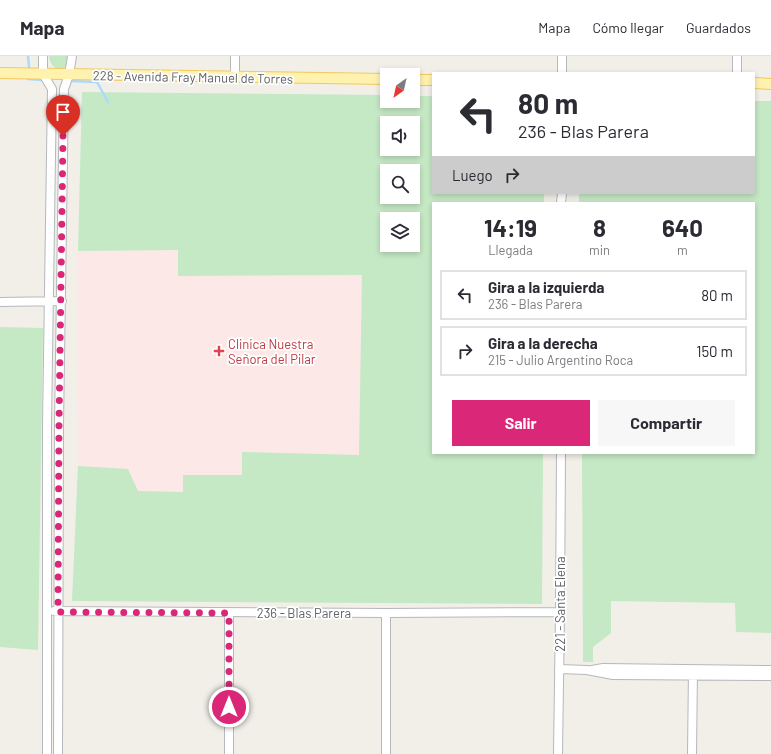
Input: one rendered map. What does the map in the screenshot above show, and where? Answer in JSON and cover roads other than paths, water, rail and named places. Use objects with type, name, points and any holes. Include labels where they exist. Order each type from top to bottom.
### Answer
[{"type":"main road","name":"228 - Avenida Fray Manuel de Torres","points":[[0,73],[235,78],[380,79]]},
{"type":"main road","points":[[420,80],[432,80]]},
{"type":"main road","points":[[755,83],[771,84]]},
{"type":"street","points":[[43,56],[42,74],[52,89],[47,425],[48,754]]},
{"type":"street","points":[[58,754],[59,425],[64,90],[69,75],[72,56]]},
{"type":"street","points":[[235,56],[235,78]]},
{"type":"street","points":[[562,56],[562,72]]},
{"type":"street","points":[[737,56],[737,72]]},
{"type":"street","points":[[0,302],[62,301]]},
{"type":"street","name":"221 - Santa Elena","points":[[558,754],[561,454]]},
{"type":"street","name":"236 - Blas Parera","points":[[47,610],[58,612],[229,613],[560,612]]},
{"type":"street","points":[[229,613],[229,754]]},
{"type":"street","points":[[386,613],[386,754]]},
{"type":"street","points":[[559,670],[587,670],[613,675],[771,670]]},
{"type":"street","points":[[693,672],[771,676]]},
{"type":"street","points":[[692,754],[693,672]]},
{"type":"waterway","points":[[28,56],[29,67]]},
{"type":"waterway","points":[[28,79],[43,80]]},
{"type":"waterway","points":[[70,81],[97,82],[108,102]]},
{"type":"place","name":"Clinica Nuestra Señora del Pilar","points":[[219,351]]}]
